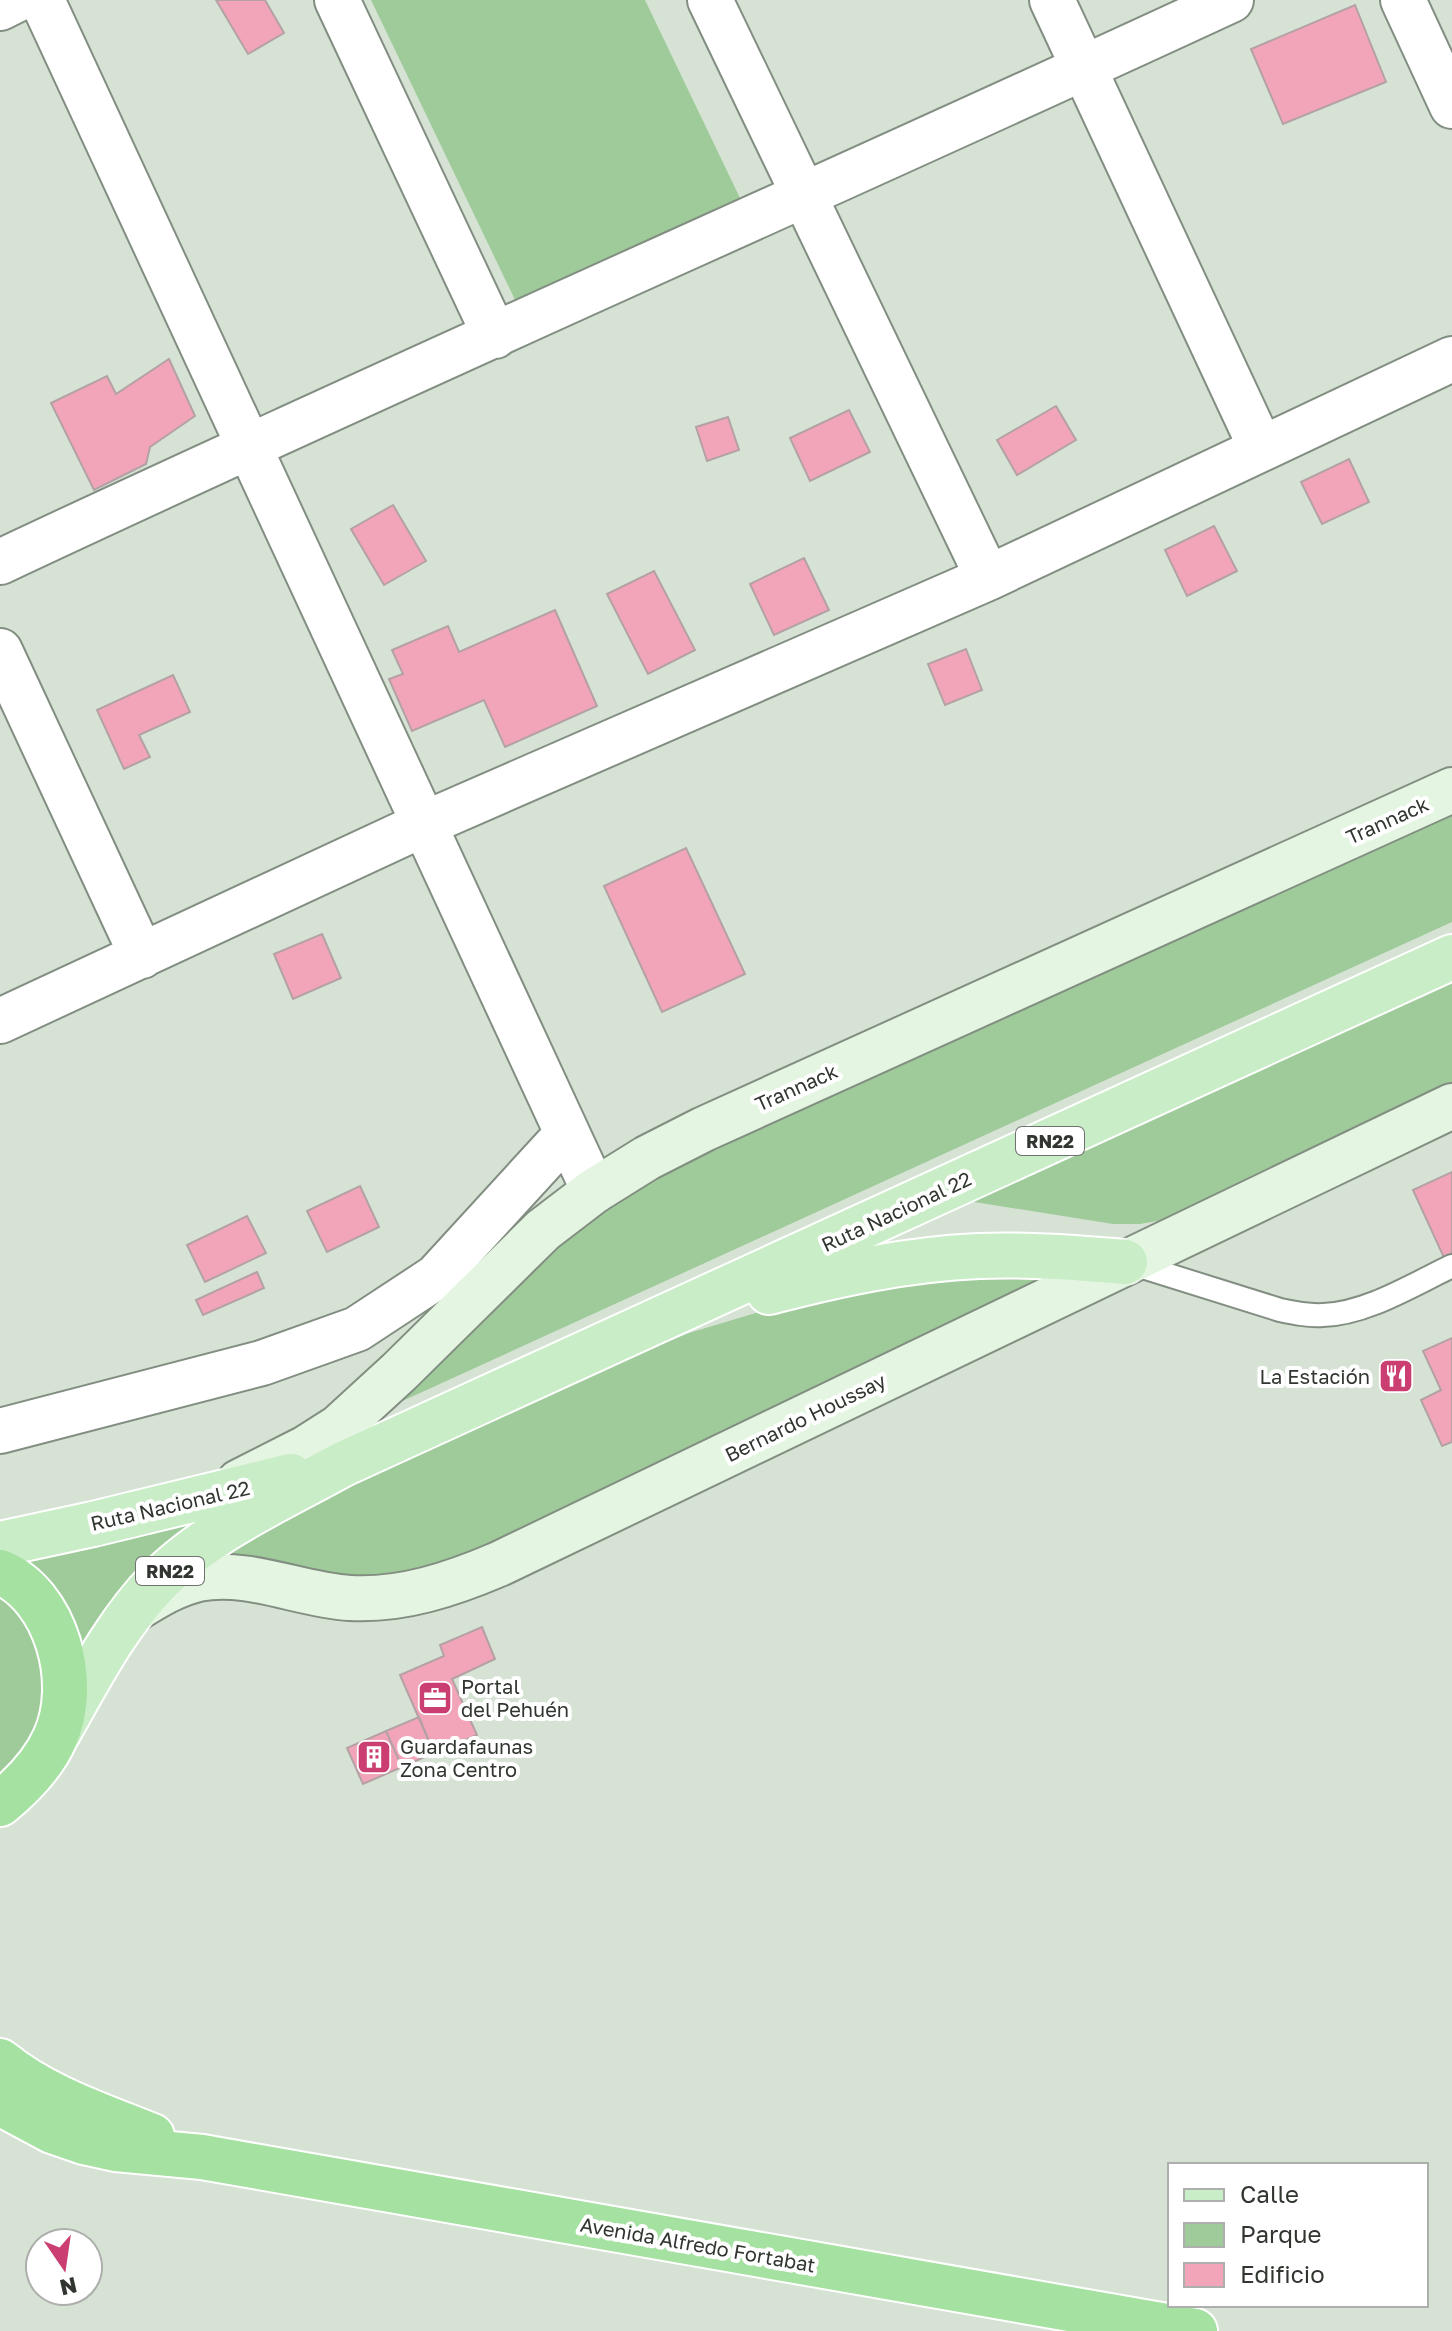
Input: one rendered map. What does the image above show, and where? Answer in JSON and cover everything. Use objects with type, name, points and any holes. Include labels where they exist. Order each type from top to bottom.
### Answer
[{"type":"highway","name":"Ruta Nacional 22","points":[[0,1572],[14,1577],[37,1599],[61,1650],[64,1680],[63,1709],[57,1735],[44,1759],[1,1804]]},
{"type":"highway","name":"Avenida Alfredo Fortabat","points":[[0,2061],[45,2091],[202,2157]]},
{"type":"highway","name":"Avenida Alfredo Fortabat","points":[[0,2103],[52,2131],[116,2149],[202,2157],[1195,2331]]},
{"type":"main road","name":"Ruta Nacional 22","points":[[57,1735],[106,1649],[160,1579],[215,1536],[341,1465],[1452,957]]},
{"type":"main road","points":[[647,1325],[826,1277],[903,1263],[978,1256],[1049,1256],[1125,1262]]},
{"type":"main road","name":"Ruta Nacional 22","points":[[0,1544],[341,1465]]},
{"type":"street","points":[[0,8],[16,0]]},
{"type":"street","points":[[42,0],[594,1191]]},
{"type":"street","points":[[337,0],[495,336]]},
{"type":"street","points":[[710,0],[988,578]]},
{"type":"street","points":[[1052,0],[1261,448]]},
{"type":"street","points":[[0,562],[248,445],[495,336],[1231,0]]},
{"type":"street","points":[[1403,0],[1452,106]]},
{"type":"street","points":[[0,1021],[424,824],[988,578],[1452,359]]},
{"type":"street","points":[[0,651],[142,956]]},
{"type":"street","name":"Trannack","points":[[212,1495],[306,1448],[339,1427],[543,1230],[594,1191],[647,1158],[704,1129],[1452,790]]},
{"type":"street","name":"Bernardo Houssay","points":[[135,1609],[176,1586],[197,1579],[242,1578],[351,1598],[386,1597],[426,1590],[465,1578],[1452,1106]]},
{"type":"street","points":[[0,1431],[262,1363],[357,1329],[436,1277],[567,1134]]},
{"type":"lane","points":[[1125,1262],[1305,1315],[1349,1311],[1452,1266]]},
{"type":"green space","points":[[371,0],[645,0],[740,198],[517,304]]},
{"type":"green space","points":[[1452,810],[1452,922],[374,1414],[548,1245],[674,1164]]},
{"type":"green space","points":[[1452,983],[1452,1085],[1169,1219],[1140,1224],[1113,1224],[968,1201]]},
{"type":"green space","points":[[941,1275],[1054,1276],[464,1559],[372,1581],[217,1561],[268,1522],[631,1356],[689,1333],[812,1296]]},
{"type":"green space","points":[[240,1510],[84,1669],[71,1617],[59,1594],[41,1574],[3,1551]]},
{"type":"green space","points":[[0,1592],[15,1607],[38,1647],[47,1695],[31,1745],[0,1781]]},
{"type":"building","points":[[216,0],[265,0],[284,33],[248,54]]},
{"type":"building","points":[[1355,5],[1386,82],[1283,124],[1251,49]]},
{"type":"building","points":[[169,359],[195,416],[150,447],[146,464],[94,490],[51,403],[107,376],[116,394]]},
{"type":"building","points":[[1056,406],[1076,440],[1017,475],[997,440]]},
{"type":"building","points":[[849,410],[870,452],[810,481],[790,438]]},
{"type":"building","points":[[728,417],[739,450],[707,461],[696,427]]},
{"type":"building","points":[[1349,459],[1369,502],[1322,524],[1301,482]]},
{"type":"building","points":[[393,505],[426,561],[384,585],[351,529]]},
{"type":"building","points":[[1214,526],[1237,571],[1187,596],[1165,550]]},
{"type":"building","points":[[804,558],[829,610],[774,635],[750,584]]},
{"type":"building","points":[[654,571],[695,650],[648,674],[607,594]]},
{"type":"building","points":[[555,610],[597,706],[505,747],[484,700],[412,731],[389,679],[403,674],[392,650],[448,626],[459,652]]},
{"type":"building","points":[[966,649],[982,690],[945,705],[928,664]]},
{"type":"building","points":[[173,675],[190,712],[139,735],[150,757],[124,769],[97,710]]},
{"type":"building","points":[[686,848],[745,974],[662,1012],[604,886]]},
{"type":"building","points":[[322,934],[341,978],[293,999],[274,954]]},
{"type":"building","points":[[1452,1172],[1452,1275],[1413,1190]]},
{"type":"building","points":[[360,1186],[379,1227],[327,1252],[307,1211]]},
{"type":"building","points":[[247,1216],[266,1253],[205,1282],[187,1245]]},
{"type":"building","points":[[257,1272],[264,1288],[203,1315],[196,1300]]},
{"type":"building","points":[[1452,1338],[1452,1442],[1442,1446],[1421,1400],[1441,1390],[1423,1351]]},
{"type":"building","name":"Portal del Pehuén","points":[[482,1627],[495,1659],[452,1679],[477,1735],[434,1753],[400,1675],[444,1656],[440,1645]]},
{"type":"building","points":[[419,1717],[434,1753],[402,1767],[386,1731]]},
{"type":"building","name":"Guardafaunas Zona Centro","points":[[386,1731],[402,1767],[363,1784],[347,1748]]},
{"type":"place","name":"La Estación","points":[[1396,1376]]},
{"type":"place","name":"Portal del Pehuén","points":[[435,1698]]},
{"type":"place","name":"Guardafaunas Zona Centro","points":[[374,1757]]}]
